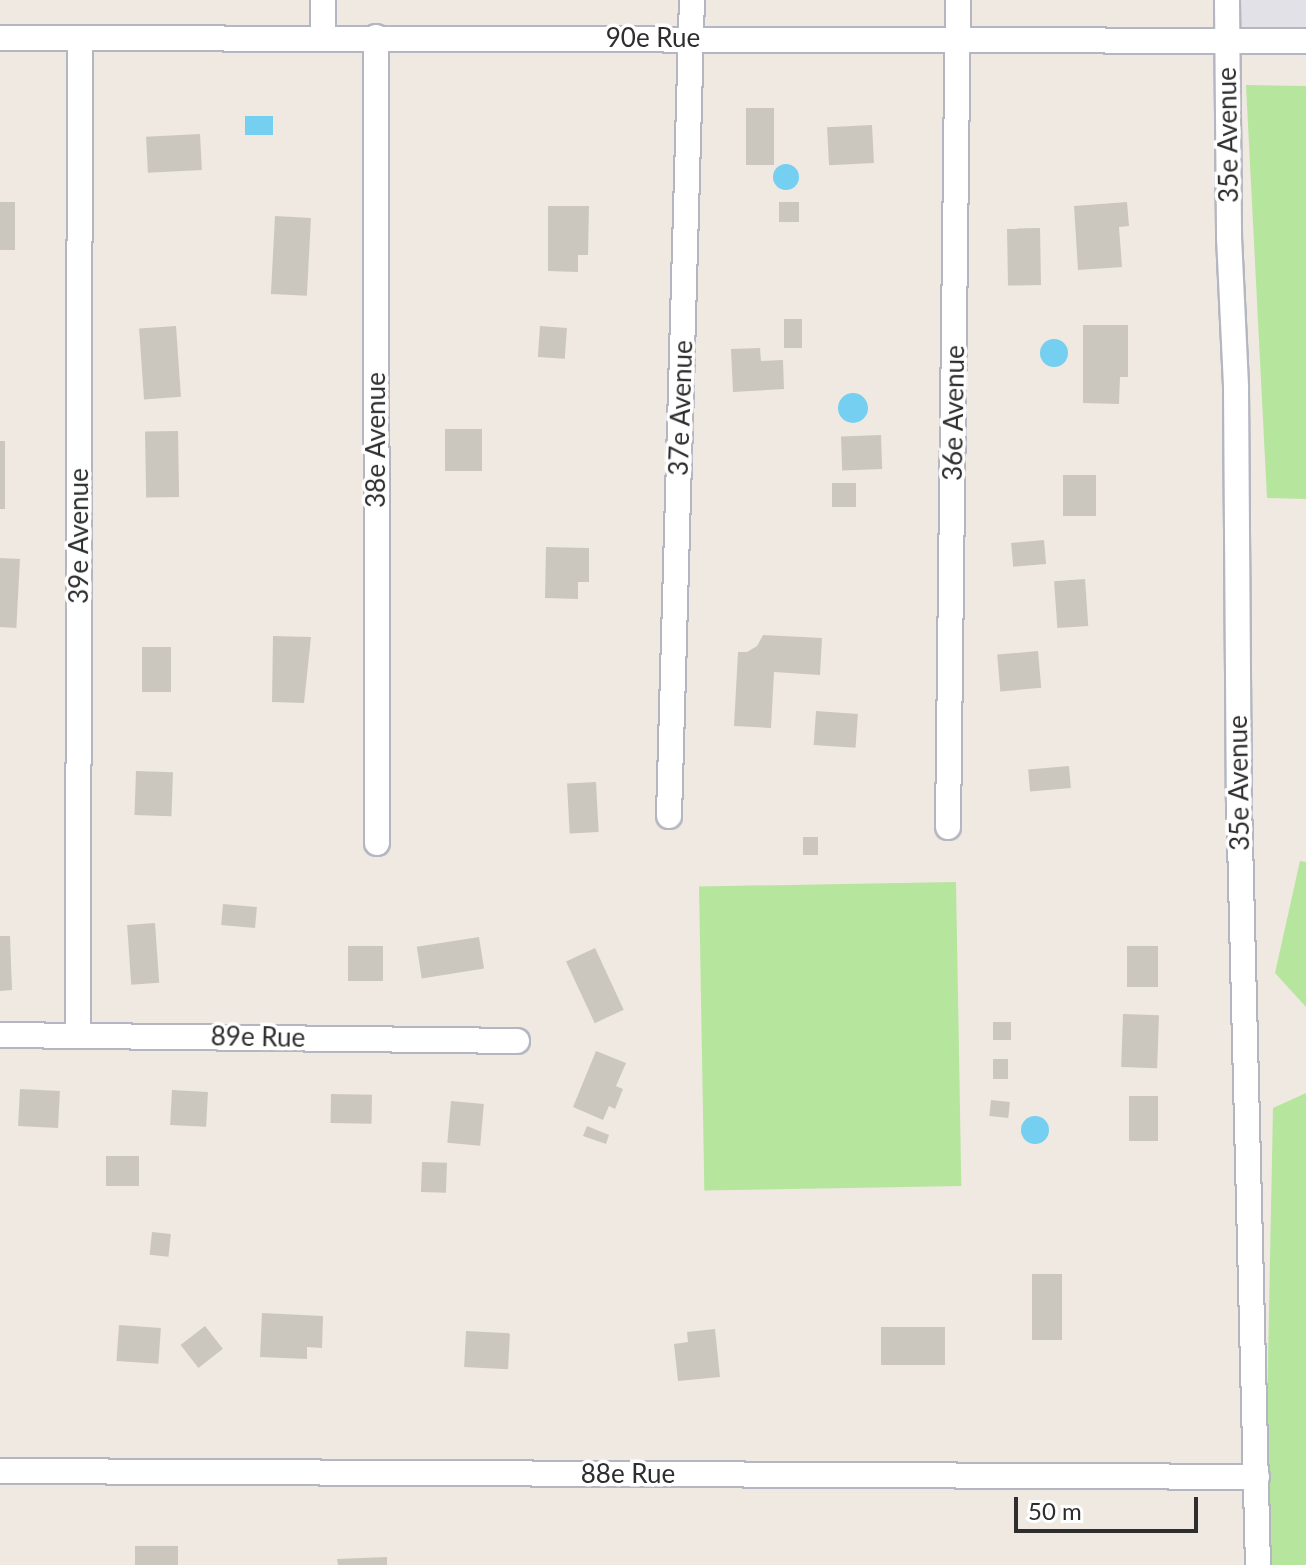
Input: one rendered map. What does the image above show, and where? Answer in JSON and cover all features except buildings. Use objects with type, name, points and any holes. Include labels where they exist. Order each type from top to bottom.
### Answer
[{"type":"street","points":[[323,0],[323,37]]},
{"type":"street","name":"37e Avenue","points":[[669,816],[692,0]]},
{"type":"street","name":"36e Avenue","points":[[948,827],[958,0]]},
{"type":"street","name":"35e Avenue","points":[[1227,0],[1229,237],[1236,388],[1239,800],[1258,1565]]},
{"type":"street","name":"38e Avenue","points":[[376,37],[377,843]]},
{"type":"street","name":"90e Rue","points":[[0,38],[1306,41]]},
{"type":"street","name":"39e Avenue","points":[[78,1035],[80,38]]},
{"type":"street","name":"89e Rue","points":[[0,1035],[517,1041]]},
{"type":"street","name":"88e Rue","points":[[0,1471],[1257,1477]]},
{"type":"shaded area","points":[[1227,0],[1306,0],[1306,41],[1227,41]]},
{"type":"green space","points":[[1246,85],[1306,86],[1306,499],[1267,498]]},
{"type":"green space","points":[[1300,861],[1306,862],[1306,1007],[1275,973]]},
{"type":"green space","points":[[956,882],[961,1186],[704,1190],[699,886]]},
{"type":"green space","points":[[1306,1093],[1306,1565],[1264,1565],[1273,1108]]},
{"type":"water","points":[[245,116],[273,116],[273,135],[245,135]]},
{"type":"water","points":[[786,164],[795,168],[799,177],[795,186],[786,190],[777,186],[773,177],[777,168]]},
{"type":"water","points":[[1054,339],[1064,343],[1068,353],[1064,363],[1054,367],[1044,363],[1040,353],[1044,343]]},
{"type":"water","points":[[853,393],[864,397],[868,408],[864,419],[853,423],[842,419],[838,408],[842,397]]},
{"type":"water","points":[[1035,1116],[1045,1120],[1049,1130],[1045,1140],[1035,1144],[1025,1140],[1021,1130],[1025,1120]]}]
